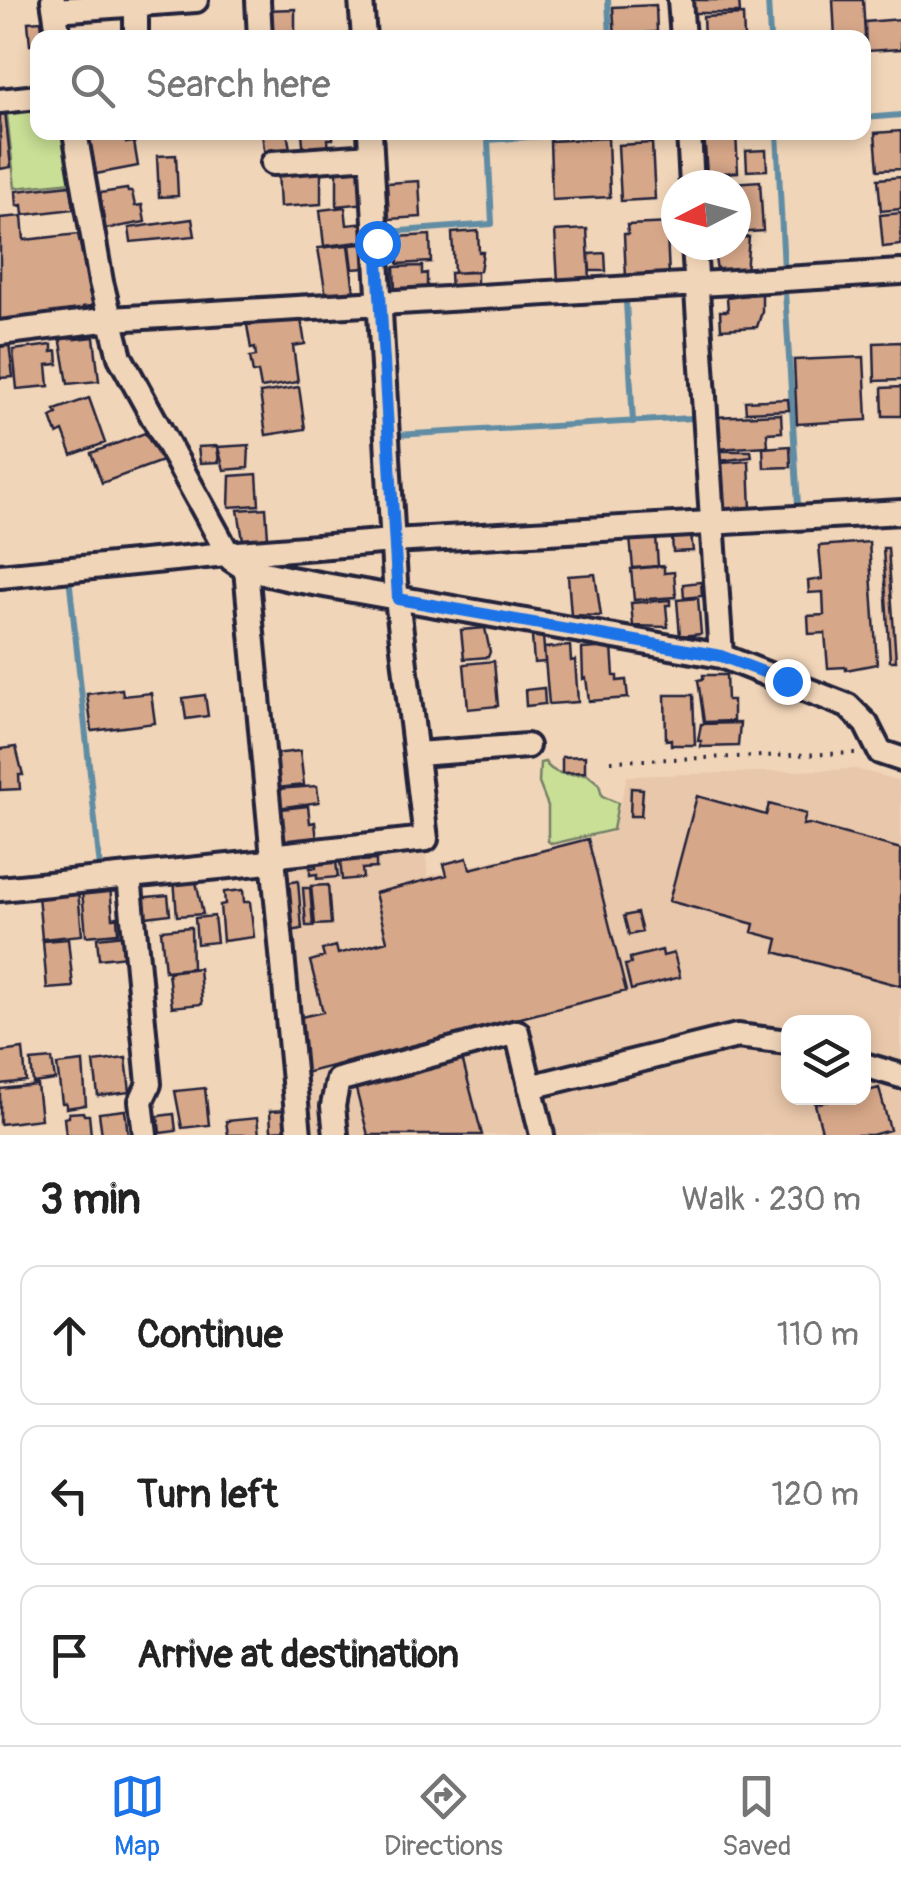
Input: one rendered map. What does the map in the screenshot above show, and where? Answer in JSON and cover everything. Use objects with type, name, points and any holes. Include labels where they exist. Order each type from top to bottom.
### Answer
[{"type":"street","points":[[58,30],[54,5],[196,0]]},
{"type":"street","points":[[258,0],[260,30]]},
{"type":"street","points":[[361,0],[363,30]]},
{"type":"street","points":[[680,0],[682,30]]},
{"type":"street","points":[[136,4],[136,30]]},
{"type":"street","points":[[0,101],[30,98]]},
{"type":"street","points":[[76,140],[110,320],[127,375],[226,554],[246,569],[721,656],[848,706],[890,756]]},
{"type":"street","points":[[689,140],[691,170]]},
{"type":"street","points":[[0,889],[268,862],[280,855],[426,839],[393,541],[371,144],[273,163]]},
{"type":"street","points":[[695,260],[721,656]]},
{"type":"street","points":[[0,332],[110,320],[901,272]]},
{"type":"street","points":[[0,576],[393,541],[901,512]]},
{"type":"street","points":[[246,569],[298,1135]]},
{"type":"street","points":[[417,754],[527,746]]},
{"type":"street","points":[[129,876],[148,1084],[141,1101],[145,1135]]},
{"type":"street","points":[[336,1135],[333,1106],[338,1080],[517,1032],[542,1135]]},
{"type":"street","points":[[530,1087],[738,1036],[781,1041]]},
{"type":"street","points":[[871,1066],[901,1076]]},
{"type":"path","points":[[611,761],[890,756]]},
{"type":"shaded area","points":[[856,769],[901,781],[901,1135],[308,1135],[283,862],[425,847],[428,876],[614,832],[627,776]]},
{"type":"green space","points":[[30,105],[30,140],[64,140],[73,182],[15,188],[6,107]]},
{"type":"green space","points":[[545,762],[558,772],[587,774],[599,784],[602,796],[618,803],[613,830],[552,844],[548,841],[548,806],[539,783],[540,763]]},
{"type":"building","points":[[691,0],[739,0],[740,13],[692,13]]},
{"type":"building","points":[[833,0],[863,0],[865,30],[835,30]]},
{"type":"building","points":[[656,5],[657,30],[614,30],[613,7]]},
{"type":"building","points":[[295,9],[295,30],[265,30],[264,10]]},
{"type":"building","points":[[743,15],[744,30],[704,30],[703,17]]},
{"type":"building","points":[[901,19],[901,49],[871,51],[871,30],[865,30],[865,22]]},
{"type":"building","points":[[41,21],[42,30],[30,30],[30,45],[28,22]]},
{"type":"building","points":[[5,111],[11,167],[0,169],[0,112]]},
{"type":"building","points":[[901,131],[901,169],[878,170],[875,133]]},
{"type":"building","points":[[90,140],[134,142],[138,166],[96,174]]},
{"type":"building","points":[[263,140],[288,140],[291,155],[265,158]]},
{"type":"building","points":[[303,140],[328,140],[329,154],[304,156]]},
{"type":"building","points":[[608,140],[610,197],[552,200],[550,141]]},
{"type":"building","points":[[705,140],[736,140],[738,170],[707,170]]},
{"type":"building","points":[[652,143],[655,199],[621,201],[618,145]]},
{"type":"building","points":[[766,150],[767,170],[747,170],[746,151]]},
{"type":"building","points":[[176,155],[178,196],[159,197],[157,156]]},
{"type":"building","points":[[321,166],[321,204],[280,207],[278,170]]},
{"type":"building","points":[[361,170],[367,203],[337,206],[337,172]]},
{"type":"building","points":[[901,177],[901,209],[881,211],[878,179]]},
{"type":"building","points":[[419,181],[421,217],[389,219],[387,183]]},
{"type":"building","points":[[760,181],[763,231],[751,232],[751,182]]},
{"type":"building","points":[[71,185],[74,209],[23,215],[22,205],[17,206],[16,191]]},
{"type":"building","points":[[127,189],[132,192],[135,206],[142,205],[145,222],[105,229],[100,193]]},
{"type":"building","points":[[345,207],[347,225],[366,223],[368,241],[324,246],[320,210]]},
{"type":"building","points":[[901,213],[901,245],[883,247],[880,215]]},
{"type":"building","points":[[22,216],[24,240],[78,234],[93,306],[76,313],[0,322],[0,218]]},
{"type":"building","points":[[192,219],[195,236],[131,242],[129,228]]},
{"type":"building","points":[[661,223],[661,260],[668,260],[669,276],[626,278],[627,225]]},
{"type":"building","points":[[587,229],[590,280],[558,282],[555,231]]},
{"type":"building","points":[[478,231],[479,252],[483,252],[480,271],[454,273],[452,233]]},
{"type":"building","points":[[430,235],[431,262],[398,264],[398,260],[393,260],[390,250],[397,250],[396,237]]},
{"type":"building","points":[[363,244],[365,268],[353,269],[350,245]]},
{"type":"building","points":[[348,245],[354,292],[326,295],[318,248]]},
{"type":"building","points":[[605,253],[606,271],[590,271],[589,254]]},
{"type":"building","points":[[715,260],[747,260],[746,272],[718,274]]},
{"type":"building","points":[[422,266],[422,274],[427,273],[427,290],[395,291],[394,267]]},
{"type":"building","points":[[477,272],[477,290],[451,291],[450,273]]},
{"type":"building","points":[[762,293],[757,327],[721,329],[720,311],[728,311],[727,298]]},
{"type":"building","points":[[301,319],[305,344],[293,346],[298,382],[261,388],[258,372],[253,373],[250,357],[256,356],[255,348],[251,349],[247,325]]},
{"type":"building","points":[[75,334],[75,339],[94,337],[99,381],[68,384],[60,336]]},
{"type":"building","points":[[901,342],[901,380],[875,381],[874,343]]},
{"type":"building","points":[[9,343],[13,377],[0,378],[0,344]]},
{"type":"building","points":[[52,345],[58,364],[47,365],[49,386],[17,389],[13,350]]},
{"type":"building","points":[[864,357],[867,420],[797,424],[794,360]]},
{"type":"building","points":[[299,387],[305,429],[266,435],[260,393]]},
{"type":"building","points":[[901,387],[901,416],[883,416],[882,388]]},
{"type":"building","points":[[89,398],[105,443],[72,455],[63,431],[57,434],[51,417],[57,414],[55,410]]},
{"type":"building","points":[[788,399],[789,410],[746,412],[745,401]]},
{"type":"building","points":[[781,414],[782,432],[767,433],[768,446],[716,449],[714,417]]},
{"type":"building","points":[[145,433],[162,461],[102,483],[91,453]]},
{"type":"building","points":[[249,445],[248,468],[224,470],[218,447]]},
{"type":"building","points":[[217,446],[219,462],[200,463],[198,447]]},
{"type":"building","points":[[790,446],[791,467],[764,468],[763,448]]},
{"type":"building","points":[[718,451],[751,451],[752,457],[719,461]]},
{"type":"building","points":[[749,461],[751,510],[724,511],[721,463]]},
{"type":"building","points":[[257,474],[259,505],[229,507],[230,476]]},
{"type":"building","points":[[266,508],[268,538],[243,540],[238,510]]},
{"type":"building","points":[[691,535],[693,551],[673,552],[672,537]]},
{"type":"building","points":[[656,536],[658,566],[633,568],[630,538]]},
{"type":"building","points":[[869,542],[877,664],[846,670],[828,668],[825,633],[809,634],[808,616],[824,615],[823,592],[809,593],[808,581],[822,579],[819,546]]},
{"type":"building","points":[[883,548],[888,548],[896,661],[890,661]]},
{"type":"building","points":[[664,566],[664,573],[674,572],[676,597],[634,600],[631,569]]},
{"type":"building","points":[[595,574],[601,616],[571,615],[568,576]]},
{"type":"building","points":[[701,582],[702,596],[684,598],[683,584]]},
{"type":"building","points":[[698,598],[701,634],[680,636],[677,600]]},
{"type":"building","points":[[670,600],[670,605],[666,605],[668,627],[633,626],[631,603]]},
{"type":"building","points":[[485,628],[488,657],[464,659],[461,630]]},
{"type":"building","points":[[543,636],[545,662],[534,663],[532,637]]},
{"type":"building","points":[[570,646],[578,702],[549,704],[544,648]]},
{"type":"building","points":[[612,647],[614,676],[617,681],[626,680],[628,698],[589,701],[586,678],[583,679],[582,649]]},
{"type":"building","points":[[494,661],[498,706],[468,709],[464,664]]},
{"type":"building","points":[[703,675],[726,675],[727,700],[733,700],[733,721],[704,722],[698,680]]},
{"type":"building","points":[[544,688],[545,704],[526,706],[525,690]]},
{"type":"building","points":[[122,689],[123,696],[151,693],[155,723],[92,731],[87,694]]},
{"type":"building","points":[[205,695],[208,716],[186,719],[183,698]]},
{"type":"building","points":[[665,695],[693,695],[695,745],[671,745],[671,739],[666,740]]},
{"type":"building","points":[[740,723],[738,746],[701,747],[701,724]]},
{"type":"building","points":[[16,747],[23,775],[19,775],[20,789],[0,790],[0,749]]},
{"type":"building","points":[[300,751],[304,785],[277,788],[273,754]]},
{"type":"building","points":[[585,756],[585,772],[562,773],[562,757]]},
{"type":"building","points":[[317,786],[319,802],[278,808],[276,789]]},
{"type":"building","points":[[631,788],[643,789],[641,816],[630,816]]},
{"type":"building","points":[[697,796],[766,815],[769,804],[806,814],[803,825],[901,849],[901,986],[775,952],[778,939],[752,932],[754,924],[669,901]]},
{"type":"building","points":[[308,806],[317,842],[285,845],[281,809]]},
{"type":"building","points":[[588,839],[626,991],[305,1073],[301,1017],[323,1012],[310,961],[324,957],[322,950],[336,946],[338,954],[387,941],[375,893],[447,875],[444,864],[467,858],[470,869]]},
{"type":"building","points":[[361,857],[361,861],[376,860],[376,868],[362,869],[363,878],[342,880],[340,859]]},
{"type":"building","points":[[336,862],[338,877],[317,879],[317,874],[310,875],[310,868],[316,868],[316,864]]},
{"type":"building","points":[[195,877],[203,914],[177,916],[174,879]]},
{"type":"building","points":[[298,881],[302,929],[291,931],[287,883]]},
{"type":"building","points":[[328,885],[331,924],[315,925],[311,886]]},
{"type":"building","points":[[110,887],[118,933],[86,936],[82,890]]},
{"type":"building","points":[[303,888],[310,888],[313,926],[306,926]]},
{"type":"building","points":[[243,890],[244,902],[250,902],[254,937],[223,941],[220,905],[225,904],[224,892]]},
{"type":"building","points":[[78,891],[82,935],[42,939],[38,895]]},
{"type":"building","points":[[168,895],[170,914],[138,918],[137,898]]},
{"type":"building","points":[[637,913],[642,932],[629,935],[624,916]]},
{"type":"building","points":[[214,916],[217,942],[197,944],[195,918]]},
{"type":"building","points":[[191,927],[192,968],[165,971],[161,930]]},
{"type":"building","points":[[125,935],[127,956],[99,959],[97,938]]},
{"type":"building","points":[[68,939],[73,987],[47,989],[43,941]]},
{"type":"building","points":[[662,950],[663,956],[674,953],[680,977],[631,990],[625,965],[631,964],[630,958]]},
{"type":"building","points":[[199,968],[202,1004],[172,1007],[168,972]]},
{"type":"building","points":[[23,1049],[26,1081],[0,1084],[0,1052]]},
{"type":"building","points":[[461,1054],[482,1135],[368,1135],[354,1082]]},
{"type":"building","points":[[126,1058],[130,1092],[98,1096],[94,1062]]},
{"type":"building","points":[[52,1059],[55,1080],[33,1083],[31,1061]]},
{"type":"building","points":[[83,1062],[86,1105],[66,1108],[57,1065]]},
{"type":"building","points":[[37,1085],[41,1119],[0,1124],[0,1089]]},
{"type":"building","points":[[205,1088],[209,1125],[182,1128],[175,1091]]},
{"type":"building","points":[[879,1088],[890,1130],[872,1135],[823,1135],[815,1105],[871,1105],[871,1090]]},
{"type":"building","points":[[125,1110],[128,1135],[102,1135],[99,1113]]},
{"type":"building","points":[[287,1110],[288,1130],[271,1131],[270,1111]]},
{"type":"building","points":[[69,1113],[89,1115],[91,1135],[66,1135],[64,1118]]},
{"type":"building","points":[[174,1114],[176,1131],[160,1133],[158,1116]]},
{"type":"building","points":[[257,1118],[259,1135],[228,1135],[226,1121]]},
{"type":"waterway","points":[[608,0],[610,30]]},
{"type":"waterway","points":[[768,0],[770,30]]},
{"type":"waterway","points":[[871,117],[901,115]]},
{"type":"waterway","points":[[391,291],[388,232],[492,224],[488,140]]},
{"type":"waterway","points":[[777,140],[784,270]]},
{"type":"waterway","points":[[785,292],[798,505]]},
{"type":"waterway","points":[[626,302],[633,422]]},
{"type":"waterway","points":[[396,435],[692,418]]},
{"type":"waterway","points":[[69,576],[100,868],[105,867]]},
{"type":"waterway","points":[[133,864],[264,851]]},
{"type":"route","points":[[377,243],[398,599],[721,656],[787,681]]}]
